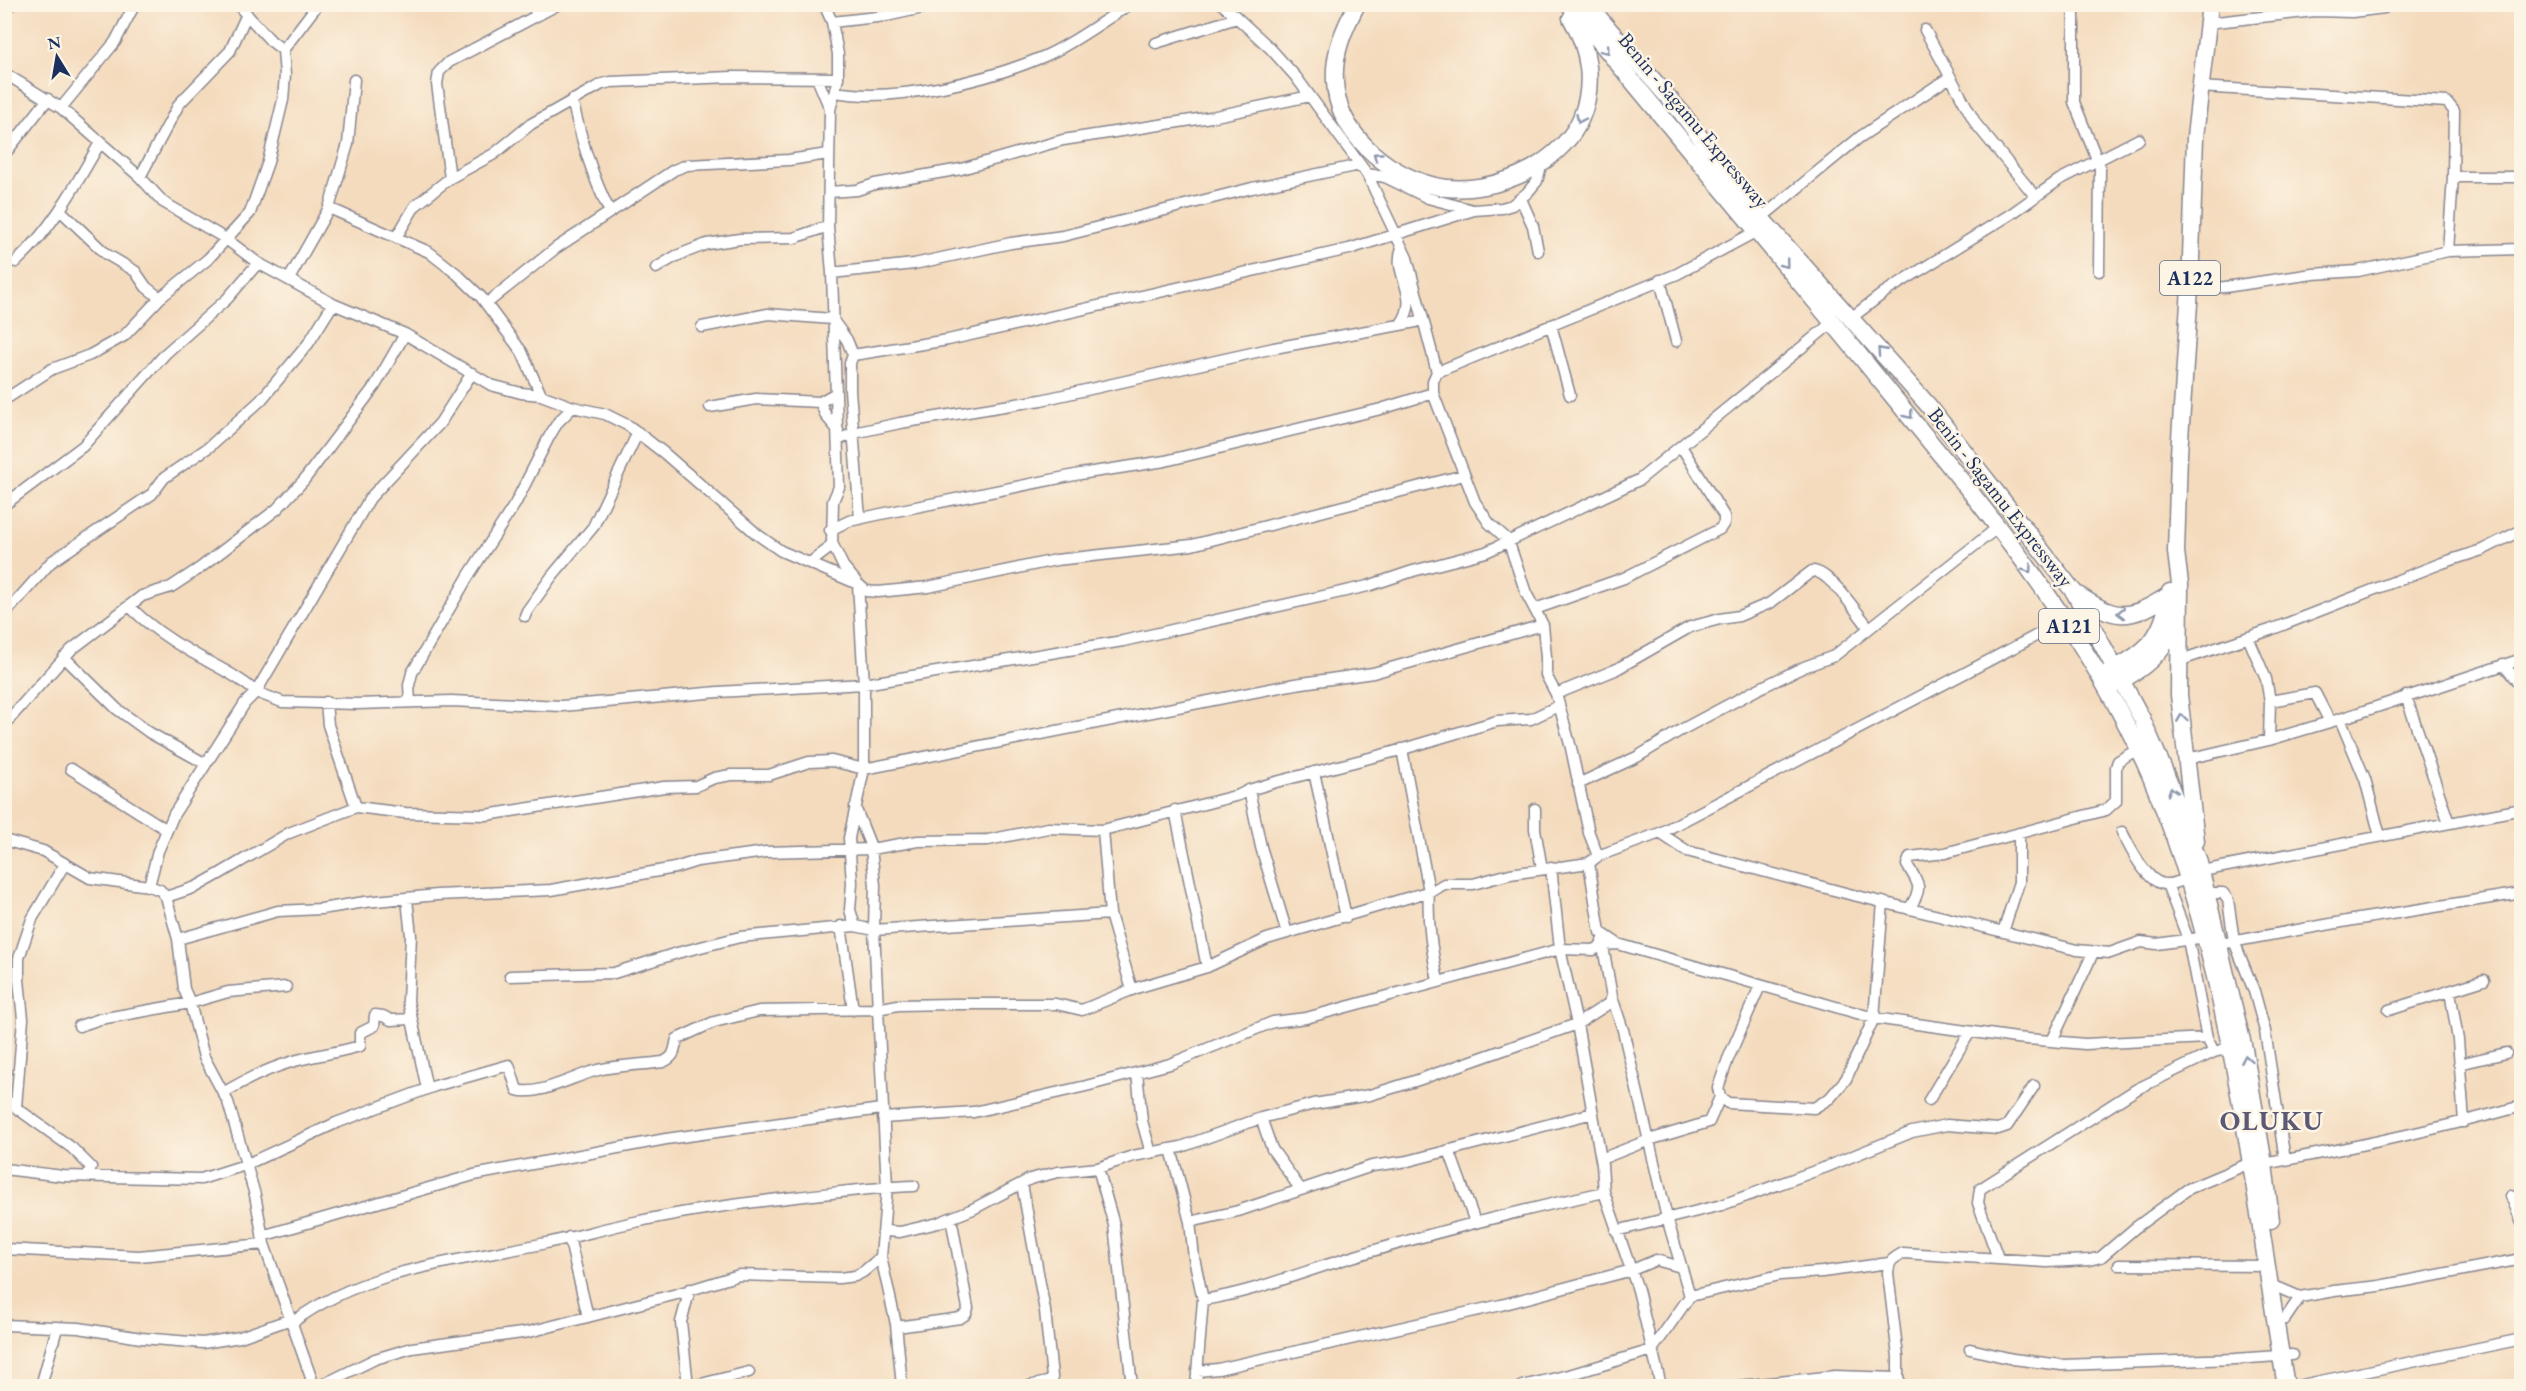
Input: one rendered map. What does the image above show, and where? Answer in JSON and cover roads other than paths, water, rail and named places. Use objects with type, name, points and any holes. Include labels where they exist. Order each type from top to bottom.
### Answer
[{"type":"highway","points":[[1357,4],[1342,31],[1335,82],[1344,119],[1363,145],[1406,175],[1432,185],[1478,187],[1517,176],[1542,163],[1565,143],[1578,125],[1586,107],[1589,90],[1588,58],[1579,32],[1563,4]]},
{"type":"highway","name":"Benin - Sagamu Expressway","points":[[1569,4],[1759,224],[2112,678],[2138,749],[2196,870],[2220,941],[2222,1050],[2238,1084],[2257,1164],[2267,1266],[2286,1355],[2286,1386]]},
{"type":"highway","name":"A121","points":[[1587,4],[1694,128],[1759,224],[1851,318],[1940,420],[2074,592],[2112,678],[2166,776],[2196,870],[2208,893],[2244,1049],[2257,1164],[2285,1319],[2286,1355],[2297,1386]]},
{"type":"highway","points":[[1593,4],[1614,35]]},
{"type":"highway","name":"A122","points":[[2112,678],[2148,646],[2158,634],[2168,612],[2176,552],[2179,454],[2190,288],[2194,138],[2210,4]]},
{"type":"highway","name":"A122","points":[[2112,678],[2153,660],[2170,635],[2178,614],[2180,584],[2176,552]]},
{"type":"highway","points":[[2074,592],[2107,613],[2120,615],[2138,611],[2169,595]]},
{"type":"highway","points":[[2178,614],[2179,695],[2196,870]]},
{"type":"street","points":[[4,8],[12,4]]},
{"type":"street","points":[[61,108],[115,42],[135,4]]},
{"type":"street","points":[[237,4],[271,41],[283,50]]},
{"type":"street","points":[[5,397],[52,369],[90,356],[124,336],[160,298],[208,259],[250,213],[268,162],[283,100],[285,75],[283,50],[318,4]]},
{"type":"street","points":[[531,4],[538,15]]},
{"type":"street","points":[[450,178],[437,84],[439,72],[449,62],[559,4]]},
{"type":"street","points":[[824,4],[832,22],[838,54],[838,78],[830,110],[828,154],[828,226],[832,273],[839,487],[833,501],[830,530],[832,543],[843,567],[866,591],[928,587],[1056,560],[1192,544],[1464,475]]},
{"type":"street","points":[[832,22],[886,16],[941,4]]},
{"type":"street","points":[[836,92],[879,96],[934,89],[996,73],[1046,56],[1131,4]]},
{"type":"street","points":[[1222,4],[1270,48],[1310,96],[1367,174],[1402,248],[1437,372],[1433,381],[1433,393],[1464,475],[1475,502],[1489,523],[1508,540],[1526,593],[1543,625],[1546,675],[1556,694],[1571,748],[1589,833],[1594,860],[1600,932],[1612,997],[1623,1030],[1667,1218],[1690,1296]]},
{"type":"street","points":[[2074,4],[2074,102],[2100,167],[2099,271]]},
{"type":"street","points":[[2207,23],[2305,12],[2352,12],[2384,8]]},
{"type":"street","points":[[140,177],[179,104],[230,51],[247,15]]},
{"type":"street","points":[[1156,43],[1237,18]]},
{"type":"street","points":[[1925,30],[1976,124],[1988,142],[2035,196]]},
{"type":"street","points":[[4,73],[61,108],[101,141],[163,202],[226,239],[258,262],[333,304],[405,333],[491,385],[521,393],[541,394],[573,407],[605,414],[638,432],[758,535],[781,550],[858,584]]},
{"type":"street","points":[[397,236],[415,206],[450,178],[494,154],[523,129],[592,88],[611,82],[732,77],[838,78]]},
{"type":"street","points":[[1437,372],[1707,259],[1759,224],[1860,137],[1950,77]]},
{"type":"street","points":[[817,78],[830,110]]},
{"type":"street","points":[[289,279],[329,208],[348,144],[354,80]]},
{"type":"street","points":[[2199,87],[2447,102],[2454,111],[2454,177],[2448,250]]},
{"type":"street","points":[[829,192],[856,190],[875,184],[961,170],[1063,140],[1200,119],[1310,96]]},
{"type":"street","points":[[4,155],[48,99]]},
{"type":"street","points":[[572,100],[590,168],[610,212]]},
{"type":"street","points":[[1851,318],[1885,292],[2059,180],[2139,139]]},
{"type":"street","points":[[16,262],[30,249],[61,211],[101,141]]},
{"type":"street","points":[[486,304],[556,248],[674,170],[687,165],[789,160],[828,154]]},
{"type":"street","points":[[853,356],[948,340],[1350,249],[1474,210],[1503,208],[1521,199],[1537,181],[1542,163]]},
{"type":"street","points":[[832,273],[914,264],[1011,243],[1063,236],[1252,188],[1360,165]]},
{"type":"street","points":[[1367,174],[1385,177],[1428,198],[1474,210]]},
{"type":"street","points":[[2454,177],[2522,177]]},
{"type":"street","points":[[1428,198],[1451,217]]},
{"type":"street","points":[[1521,199],[1533,226],[1538,251]]},
{"type":"street","points":[[329,208],[397,236],[444,262],[486,304],[527,362],[541,394]]},
{"type":"street","points":[[61,211],[106,254],[135,271],[146,287],[160,298]]},
{"type":"street","points":[[656,268],[676,256],[706,244],[740,239],[794,238],[828,226]]},
{"type":"street","points":[[1400,325],[1408,314],[1409,299],[1399,263],[1402,248]]},
{"type":"street","points":[[2190,288],[2225,287],[2313,274],[2358,271],[2448,250],[2522,249]]},
{"type":"street","points":[[4,506],[83,446],[166,353],[227,299],[258,262]]},
{"type":"street","points":[[1660,280],[1676,341]]},
{"type":"street","points":[[4,615],[51,562],[152,494],[164,478],[209,447],[261,400],[308,344],[333,304]]},
{"type":"street","points":[[702,327],[768,314],[832,319],[848,340],[853,356],[850,363],[850,390],[860,519]]},
{"type":"street","points":[[838,435],[1041,400],[1274,348],[1423,319]]},
{"type":"street","points":[[129,606],[149,625],[191,653],[245,682],[256,693],[282,702],[357,704],[469,701],[562,706],[718,692],[864,684],[1123,641],[1209,623],[1283,603],[1368,586],[1413,571],[1486,552],[1639,480],[1833,322]]},
{"type":"street","points":[[1551,325],[1570,396]]},
{"type":"street","points":[[4,725],[64,657],[142,596],[171,587],[200,568],[277,509],[304,480],[375,386],[405,333]]},
{"type":"street","points":[[149,886],[158,851],[174,814],[245,703],[256,693],[370,498],[440,423],[472,373]]},
{"type":"street","points":[[710,407],[756,399],[820,402],[836,393]]},
{"type":"street","points":[[830,530],[860,519],[1080,474],[1166,461],[1381,409],[1433,393]]},
{"type":"street","points":[[820,402],[838,435]]},
{"type":"street","points":[[410,702],[409,685],[412,673],[469,575],[515,504],[558,422],[573,407]]},
{"type":"street","points":[[525,616],[552,576],[593,527],[638,432]]},
{"type":"street","points":[[1534,609],[1624,578],[1720,529],[1724,523],[1724,516],[1682,446]]},
{"type":"street","points":[[1578,784],[1637,757],[1681,730],[1758,689],[1804,667],[1834,656],[1997,528]]},
{"type":"street","points":[[2178,661],[2482,550],[2522,530]]},
{"type":"street","points":[[811,562],[827,550],[832,543]]},
{"type":"street","points":[[1556,694],[1615,670],[1690,627],[1739,616],[1770,603],[1812,571],[1822,573],[1831,581],[1869,628]]},
{"type":"street","points":[[855,926],[850,910],[852,884],[849,838],[864,769],[864,684],[858,584]]},
{"type":"street","points":[[4,1169],[63,1176],[193,1180],[245,1166],[336,1123],[427,1089],[509,1065],[517,1090],[526,1091],[573,1080],[600,1070],[663,1062],[671,1059],[675,1054],[677,1040],[682,1036],[714,1023],[759,1011],[877,1010],[898,1005],[1056,1004],[1082,1010],[1132,990],[1207,967],[1268,939],[1346,917],[1429,891],[1444,884],[1473,884],[1594,860],[1660,833],[2045,631],[2065,618]]},
{"type":"street","points":[[166,897],[196,887],[289,833],[356,807],[405,813],[486,815],[630,792],[696,786],[714,778],[730,775],[769,775],[809,762],[832,761],[864,769],[1295,684],[1373,673],[1543,625]]},
{"type":"street","points":[[2248,637],[2266,678],[2270,701],[2269,740]]},
{"type":"street","points":[[64,657],[117,709],[150,733],[206,764]]},
{"type":"street","points":[[2187,759],[2269,740],[2335,721],[2522,659]]},
{"type":"street","points":[[2503,664],[2522,687]]},
{"type":"street","points":[[2270,701],[2315,693],[2335,721],[2365,778],[2380,836]]},
{"type":"street","points":[[2406,696],[2449,823]]},
{"type":"street","points":[[326,702],[328,725],[356,807]]},
{"type":"street","points":[[178,939],[278,911],[321,909],[437,895],[551,890],[675,868],[697,861],[766,852],[850,850],[918,841],[988,840],[1048,828],[1102,830],[1239,795],[1249,790],[1497,721],[1531,718],[1558,706]]},
{"type":"street","points":[[1402,749],[1429,891],[1427,914],[1438,981]]},
{"type":"street","points":[[1909,909],[1919,890],[1918,882],[1907,865],[1910,857],[1945,853],[2106,810],[2116,801],[2118,761],[2138,749]]},
{"type":"street","points":[[71,769],[167,830]]},
{"type":"street","points":[[1314,772],[1346,917]]},
{"type":"street","points":[[1249,790],[1261,847],[1287,933]]},
{"type":"street","points":[[855,807],[871,848],[887,1187],[885,1231],[880,1257],[897,1327],[898,1366],[902,1386]]},
{"type":"street","points":[[1534,809],[1534,828],[1546,868],[1560,949],[1577,1023],[1601,1159],[1604,1192],[1616,1231],[1632,1270],[1661,1386]]},
{"type":"street","points":[[2122,832],[2135,857],[2151,877],[2157,882],[2167,884],[2196,870],[2522,809]]},
{"type":"street","points":[[1175,810],[1207,967]]},
{"type":"street","points":[[849,838],[861,819]]},
{"type":"street","points":[[1102,830],[1110,914],[1132,990]]},
{"type":"street","points":[[1660,833],[1687,851],[1909,909],[2093,953],[2110,953],[2141,942],[2157,944],[2188,939],[2220,941],[2522,893]]},
{"type":"street","points":[[2003,932],[2019,882],[2019,833]]},
{"type":"street","points":[[4,840],[43,851],[90,878],[149,886],[160,890],[166,897],[178,939],[184,989],[190,1003],[204,1057],[228,1102],[255,1195],[263,1240],[314,1386]]},
{"type":"street","points":[[16,1107],[23,1019],[19,980],[20,958],[32,919],[64,865]]},
{"type":"street","points":[[1998,1258],[1978,1203],[1980,1189],[2137,1089],[2222,1050],[2207,1038],[2188,939],[2167,884]]},
{"type":"street","points":[[407,899],[411,936],[408,1000],[427,1089]]},
{"type":"street","points":[[1720,1097],[1728,1103],[1814,1108],[1830,1098],[1846,1079],[1874,1017],[1883,902]]},
{"type":"street","points":[[510,976],[614,973],[677,953],[740,937],[841,926],[874,930],[1110,914]]},
{"type":"street","points":[[841,926],[853,1010]]},
{"type":"street","points":[[1600,932],[1618,944],[1874,1017],[1970,1032],[2085,1044],[2207,1038]]},
{"type":"street","points":[[2220,941],[2254,992],[2265,1031],[2285,1160]]},
{"type":"street","points":[[4,1249],[139,1256],[263,1240],[474,1175],[666,1139],[882,1113],[974,1112],[1170,1064],[1274,1022],[1306,1018],[1560,949],[1594,950],[1603,945],[1618,944]]},
{"type":"street","points":[[2052,1041],[2093,953]]},
{"type":"street","points":[[2389,1010],[2484,980]]},
{"type":"street","points":[[1601,1159],[1649,1140],[1709,1122],[1720,1097],[1718,1088],[1728,1059],[1760,986]]},
{"type":"street","points":[[79,1026],[100,1019],[190,1003],[228,992],[286,987]]},
{"type":"street","points":[[2450,991],[2458,1040],[2464,1122]]},
{"type":"street","points":[[885,1231],[900,1232],[951,1218],[1030,1179],[1058,1172],[1098,1168],[1170,1149],[1260,1118],[1314,1104],[1370,1095],[1493,1055],[1577,1023],[1608,1004],[1612,997]]},
{"type":"street","points":[[223,1093],[256,1074],[293,1061],[333,1054],[360,1046],[360,1033],[375,1026],[375,1015],[391,1020],[411,1019]]},
{"type":"street","points":[[1929,1100],[1970,1032]]},
{"type":"street","points":[[2459,1064],[2506,1053]]},
{"type":"street","points":[[1137,1073],[1142,1121],[1150,1153]]},
{"type":"street","points":[[1616,1231],[1722,1205],[1826,1167],[1912,1132],[1947,1125],[1998,1129],[2007,1126],[2034,1086]]},
{"type":"street","points":[[4,1099],[72,1148],[91,1167],[88,1175]]},
{"type":"street","points":[[1522,1386],[1571,1381],[1652,1350],[1690,1296],[1780,1275],[1889,1263],[1903,1253],[2047,1262],[2089,1260],[2101,1257],[2135,1228],[2188,1189],[2257,1164],[2339,1151],[2522,1106]]},
{"type":"street","points":[[1190,1222],[1238,1211],[1372,1166],[1408,1161],[1593,1113]]},
{"type":"street","points":[[1260,1118],[1272,1149],[1301,1190]]},
{"type":"street","points":[[1170,1149],[1190,1222],[1194,1258],[1203,1300],[1196,1386]]},
{"type":"street","points":[[1449,1150],[1475,1222]]},
{"type":"street","points":[[1098,1168],[1114,1225],[1132,1386]]},
{"type":"street","points":[[1022,1184],[1045,1311],[1053,1384],[1029,1386]]},
{"type":"street","points":[[4,1325],[79,1328],[141,1338],[203,1343],[240,1337],[292,1321],[317,1304],[350,1288],[426,1266],[637,1221],[747,1203],[914,1186]]},
{"type":"street","points":[[1203,1300],[1254,1289],[1352,1257],[1475,1222],[1604,1192]]},
{"type":"street","points":[[2511,1196],[2522,1223]]},
{"type":"street","points":[[897,1327],[960,1318],[966,1314],[968,1308],[951,1218]]},
{"type":"street","points":[[569,1237],[588,1317]]},
{"type":"street","points":[[320,1386],[375,1359],[412,1348],[529,1332],[739,1275],[839,1278],[855,1276],[880,1257]]},
{"type":"street","points":[[1197,1371],[1218,1370],[1349,1341],[1632,1270],[1656,1260],[1681,1267]]},
{"type":"street","points":[[2279,1288],[2300,1297],[2379,1286],[2522,1260]]},
{"type":"street","points":[[1738,1386],[1835,1376],[1900,1382],[1888,1273],[1889,1263]]},
{"type":"street","points":[[2119,1265],[2267,1266]]},
{"type":"street","points":[[688,1386],[681,1322],[690,1289]]},
{"type":"street","points":[[2285,1319],[2300,1297]]},
{"type":"street","points":[[41,1386],[57,1328]]},
{"type":"street","points":[[2297,1386],[2522,1339]]},
{"type":"street","points":[[1970,1349],[2013,1359],[2062,1365],[2158,1363],[2286,1355]]},
{"type":"street","points":[[693,1386],[749,1372]]},
{"type":"district","name":"OLUKU","points":[[2272,1120]]}]
